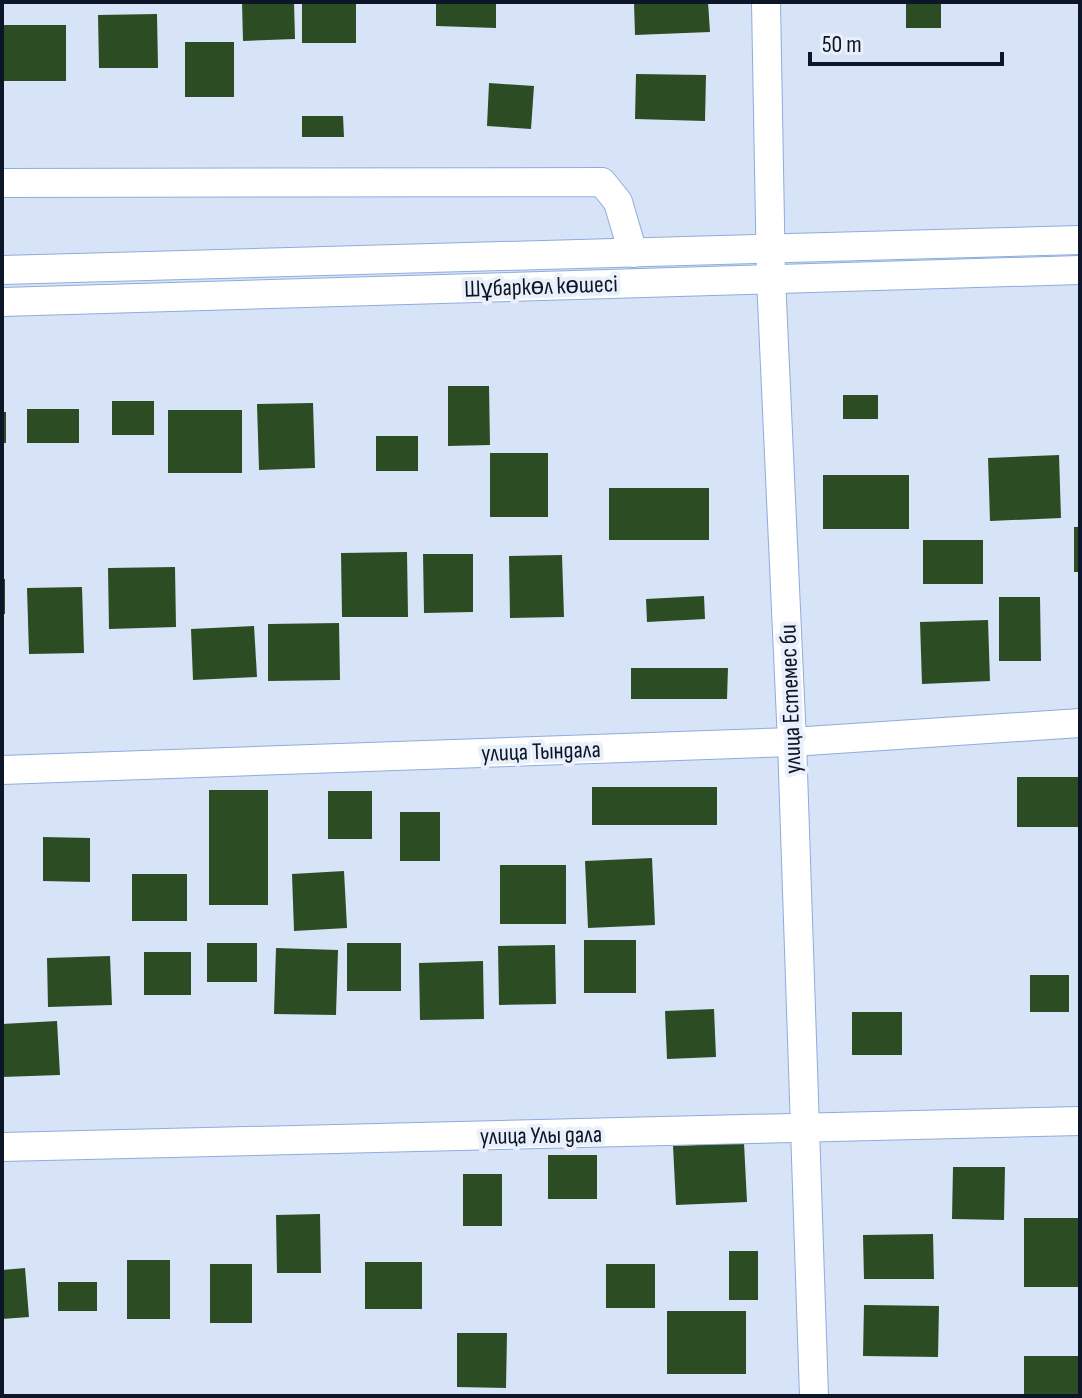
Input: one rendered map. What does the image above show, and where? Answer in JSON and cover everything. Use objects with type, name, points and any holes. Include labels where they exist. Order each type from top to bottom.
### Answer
[{"type":"street","name":"улица Естемес би","points":[[766,2],[771,278],[792,742],[814,1396]]},
{"type":"street","name":"Шұбаркөл көшесі","points":[[2,183],[602,182],[618,202],[633,253]]},
{"type":"street","name":"Шұбаркөл көшесі","points":[[2,270],[1080,240]]},
{"type":"street","name":"Шұбаркөл көшесі","points":[[2,302],[1080,270]]},
{"type":"street","name":"улица Тындала","points":[[2,770],[792,742],[1080,723]]},
{"type":"street","name":"улица Улы дала","points":[[2,1147],[1080,1121]]},
{"type":"building","points":[[242,2],[294,2],[295,39],[243,41]]},
{"type":"building","points":[[302,2],[356,2],[356,43],[302,43]]},
{"type":"building","points":[[436,2],[496,2],[496,28],[436,26]]},
{"type":"building","points":[[634,2],[708,2],[710,32],[635,35]]},
{"type":"building","points":[[906,2],[941,2],[941,28],[906,28]]},
{"type":"building","points":[[157,14],[158,68],[99,68],[98,15]]},
{"type":"building","points":[[2,25],[66,25],[66,81],[2,81]]},
{"type":"building","points":[[185,42],[234,42],[234,97],[185,97]]},
{"type":"building","points":[[636,74],[706,75],[705,121],[635,119]]},
{"type":"building","points":[[489,83],[534,86],[531,129],[487,126]]},
{"type":"building","points":[[302,116],[343,116],[344,137],[302,137]]},
{"type":"building","points":[[448,386],[489,386],[490,445],[448,446]]},
{"type":"building","points":[[843,395],[878,395],[878,419],[843,419]]},
{"type":"building","points":[[112,401],[154,401],[154,435],[112,435]]},
{"type":"building","points":[[313,403],[315,468],[259,470],[257,404]]},
{"type":"building","points":[[27,409],[79,409],[79,443],[27,443]]},
{"type":"building","points":[[168,410],[242,410],[242,473],[168,473]]},
{"type":"building","points":[[2,412],[6,412],[6,443],[2,443]]},
{"type":"building","points":[[376,436],[418,436],[418,471],[376,471]]},
{"type":"building","points":[[490,453],[548,453],[548,517],[490,517]]},
{"type":"building","points":[[1059,455],[1061,518],[990,521],[988,458]]},
{"type":"building","points":[[823,475],[909,475],[909,529],[823,529]]},
{"type":"building","points":[[609,488],[709,488],[709,540],[609,540]]},
{"type":"building","points":[[1074,527],[1080,527],[1080,572],[1074,572]]},
{"type":"building","points":[[923,540],[983,540],[983,584],[923,584]]},
{"type":"building","points":[[407,552],[408,617],[342,617],[341,553]]},
{"type":"building","points":[[423,554],[473,554],[473,612],[424,613]]},
{"type":"building","points":[[562,555],[564,617],[510,618],[509,556]]},
{"type":"building","points":[[175,567],[176,627],[109,629],[108,568]]},
{"type":"building","points":[[2,579],[5,579],[5,614],[2,614]]},
{"type":"building","points":[[82,587],[84,653],[29,654],[27,588]]},
{"type":"building","points":[[704,596],[705,619],[647,622],[646,599]]},
{"type":"building","points":[[999,597],[1040,597],[1041,661],[999,661]]},
{"type":"building","points":[[988,620],[990,681],[922,684],[920,622]]},
{"type":"building","points":[[339,623],[340,680],[268,681],[268,624]]},
{"type":"building","points":[[254,626],[257,677],[193,680],[191,629]]},
{"type":"building","points":[[631,668],[728,668],[727,699],[631,699]]},
{"type":"building","points":[[1017,777],[1080,777],[1080,827],[1017,827]]},
{"type":"building","points":[[592,787],[717,787],[717,825],[592,825]]},
{"type":"building","points":[[209,790],[268,790],[268,905],[209,905]]},
{"type":"building","points":[[328,791],[372,791],[372,839],[328,839]]},
{"type":"building","points":[[400,812],[440,812],[440,861],[400,861]]},
{"type":"building","points":[[43,837],[90,838],[90,882],[43,881]]},
{"type":"building","points":[[652,858],[655,925],[588,928],[585,861]]},
{"type":"building","points":[[500,865],[566,865],[566,924],[500,924]]},
{"type":"building","points":[[344,871],[347,928],[294,931],[292,874]]},
{"type":"building","points":[[132,874],[187,874],[187,921],[132,921]]},
{"type":"building","points":[[584,940],[636,940],[636,993],[584,993]]},
{"type":"building","points":[[207,943],[257,943],[257,982],[207,982]]},
{"type":"building","points":[[347,943],[401,943],[401,991],[347,991]]},
{"type":"building","points":[[555,945],[556,1004],[499,1005],[498,946]]},
{"type":"building","points":[[276,948],[338,950],[336,1015],[274,1014]]},
{"type":"building","points":[[144,952],[191,952],[191,995],[144,995]]},
{"type":"building","points":[[110,956],[112,1005],[48,1007],[47,958]]},
{"type":"building","points":[[483,961],[484,1019],[420,1020],[419,963]]},
{"type":"building","points":[[1030,975],[1069,975],[1069,1012],[1030,1012]]},
{"type":"building","points":[[714,1009],[716,1057],[667,1059],[665,1011]]},
{"type":"building","points":[[852,1012],[902,1012],[902,1055],[852,1055]]},
{"type":"building","points":[[57,1021],[60,1075],[2,1077],[2,1024]]},
{"type":"building","points":[[744,1143],[747,1202],[676,1205],[673,1146]]},
{"type":"building","points":[[548,1155],[597,1155],[597,1199],[548,1199]]},
{"type":"building","points":[[953,1167],[1005,1167],[1004,1220],[952,1219]]},
{"type":"building","points":[[463,1174],[502,1174],[502,1226],[463,1226]]},
{"type":"building","points":[[320,1214],[321,1273],[277,1273],[276,1215]]},
{"type":"building","points":[[1024,1218],[1080,1218],[1080,1287],[1024,1287]]},
{"type":"building","points":[[933,1234],[934,1279],[864,1279],[863,1235]]},
{"type":"building","points":[[729,1251],[758,1251],[758,1300],[729,1300]]},
{"type":"building","points":[[127,1260],[170,1260],[170,1319],[127,1319]]},
{"type":"building","points":[[365,1262],[422,1262],[422,1309],[365,1309]]},
{"type":"building","points":[[210,1264],[252,1264],[252,1323],[210,1323]]},
{"type":"building","points":[[606,1264],[655,1264],[655,1308],[606,1308]]},
{"type":"building","points":[[25,1268],[29,1317],[2,1319],[2,1270]]},
{"type":"building","points":[[58,1282],[97,1282],[97,1311],[58,1311]]},
{"type":"building","points":[[864,1305],[939,1306],[938,1357],[863,1356]]},
{"type":"building","points":[[667,1311],[746,1311],[746,1374],[667,1374]]},
{"type":"building","points":[[457,1333],[507,1333],[506,1388],[457,1387]]},
{"type":"building","points":[[1024,1356],[1080,1356],[1080,1396],[1024,1396]]}]
